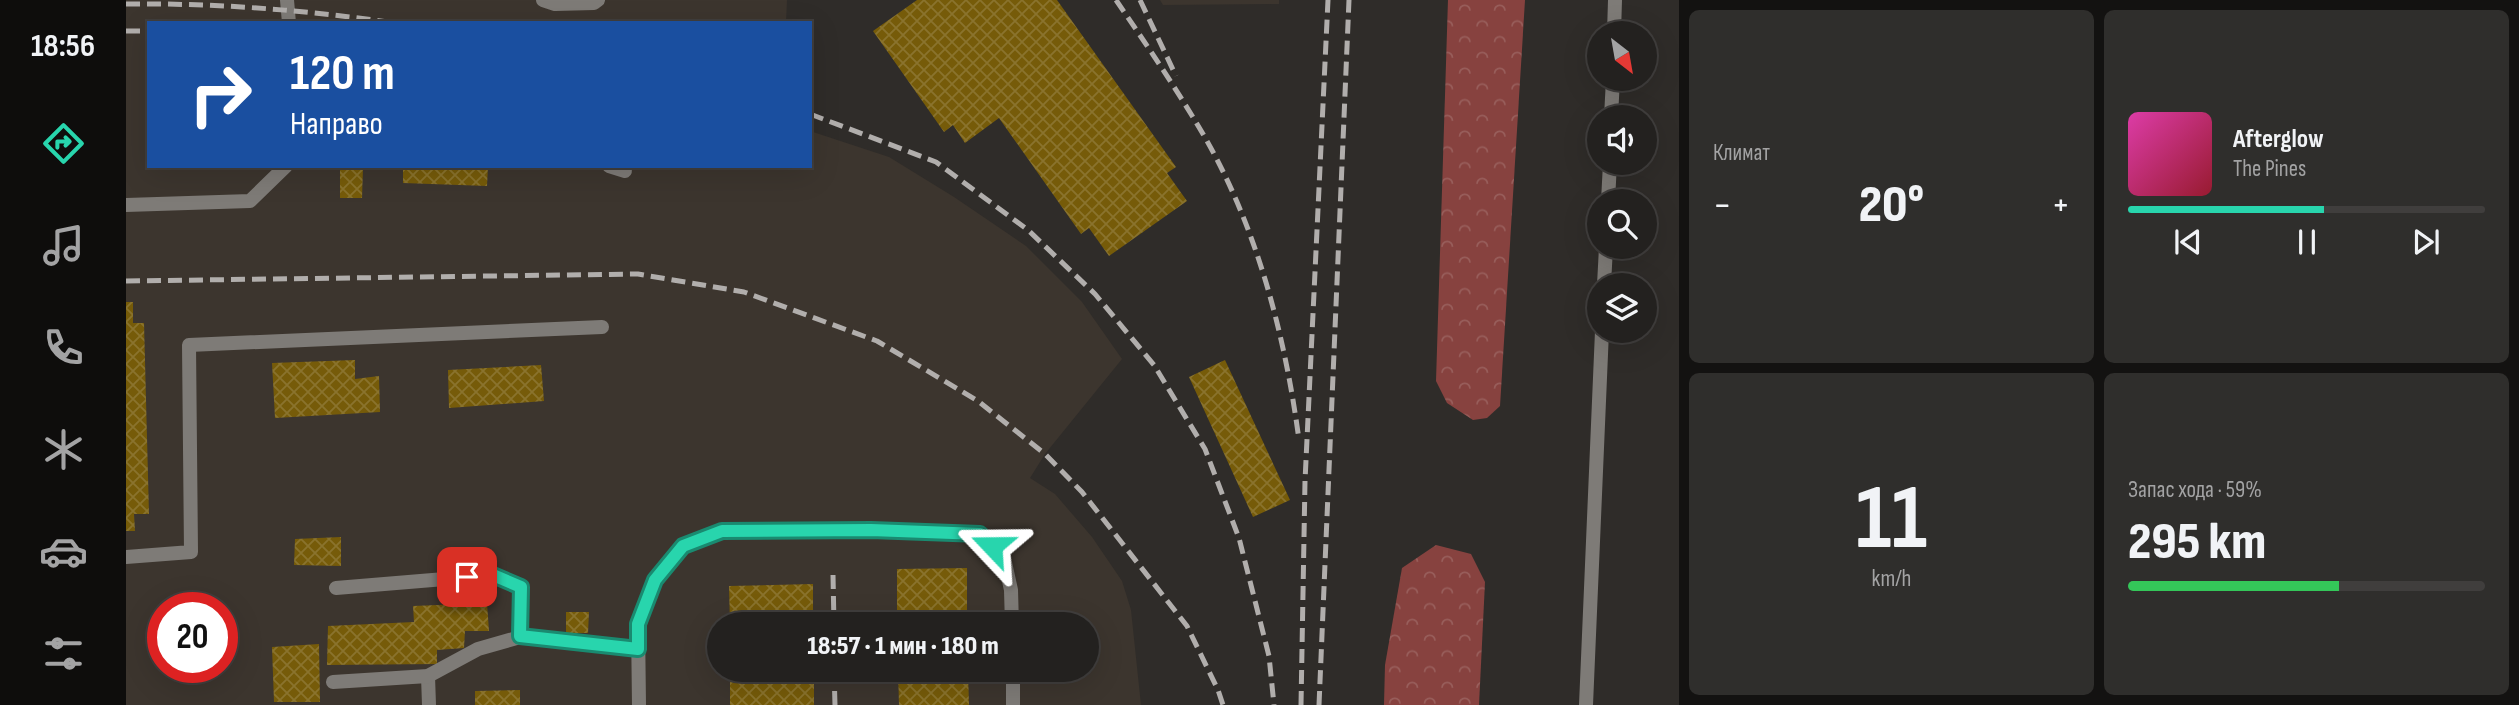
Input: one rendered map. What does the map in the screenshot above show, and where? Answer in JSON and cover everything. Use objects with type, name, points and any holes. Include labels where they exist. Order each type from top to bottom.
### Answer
[{"type":"lane","points":[[287,0],[289,21]]},
{"type":"lane","points":[[542,0],[555,4],[594,3],[598,0]]},
{"type":"lane","points":[[1614,21],[1615,0]]},
{"type":"lane","points":[[126,205],[250,201],[284,168]]},
{"type":"lane","points":[[615,168],[625,171]]},
{"type":"lane","points":[[126,557],[191,552],[189,345],[602,327]]},
{"type":"lane","points":[[1587,705],[1602,343]]},
{"type":"lane","points":[[639,705],[638,624],[655,580],[683,546],[722,531],[871,530],[980,534],[1004,558],[1012,590],[1012,612]]},
{"type":"lane","points":[[336,588],[493,575],[521,587],[520,636]]},
{"type":"lane","points":[[333,682],[428,676],[478,649],[520,636],[638,649]]},
{"type":"lane","points":[[428,676],[429,705]]},
{"type":"lane","points":[[1013,682],[1013,705]]},
{"type":"shaded area","points":[[126,0],[787,0],[786,21],[147,21],[147,168],[812,168],[812,132],[889,157],[1026,246],[1082,302],[1122,359],[1045,454],[1030,478],[1055,494],[1092,537],[1122,581],[1131,610],[1141,705],[126,705]]},
{"type":"shaded area","points":[[1160,0],[1279,0],[1279,4],[1163,5]]},
{"type":"green space","points":[[1448,0],[1525,0],[1500,406],[1487,418],[1473,420],[1447,403],[1436,381]]},
{"type":"green space","points":[[1436,545],[1471,554],[1485,582],[1479,705],[1384,705],[1385,665],[1402,568]]},
{"type":"building","points":[[917,0],[1057,0],[1176,167],[1167,173],[1187,201],[1109,256],[1089,228],[1081,234],[999,118],[965,143],[953,125],[944,132],[873,31]]},
{"type":"building","points":[[340,168],[363,168],[362,198],[340,198]]},
{"type":"building","points":[[403,168],[488,168],[487,186],[403,183]]},
{"type":"building","points":[[126,302],[133,302],[133,323],[144,323],[149,514],[134,514],[135,531],[126,531]]},
{"type":"building","points":[[355,360],[355,379],[379,376],[380,412],[275,418],[272,363]]},
{"type":"building","points":[[1225,360],[1290,500],[1253,517],[1189,377]]},
{"type":"building","points":[[541,365],[544,401],[449,408],[448,370]]},
{"type":"building","points":[[341,537],[341,566],[294,565],[295,539]]},
{"type":"building","points":[[967,568],[967,612],[897,612],[897,569]]},
{"type":"building","points":[[813,584],[813,612],[730,612],[729,586]]},
{"type":"building","points":[[487,603],[489,631],[465,631],[464,648],[437,650],[437,664],[327,665],[328,626],[414,622],[413,606]]},
{"type":"building","points":[[566,612],[589,612],[588,633],[566,633]]},
{"type":"building","points":[[319,644],[320,702],[274,702],[272,647]]},
{"type":"building","points":[[730,682],[814,682],[814,705],[730,705]]},
{"type":"building","points":[[898,682],[968,682],[969,705],[899,705]]},
{"type":"building","points":[[520,690],[520,705],[475,705],[475,691]]},
{"type":"railway","points":[[1116,0],[1203,134],[1239,206],[1277,322],[1299,440]]},
{"type":"railway","points":[[1140,0],[1176,76]]},
{"type":"railway","points":[[1301,705],[1305,481],[1328,0]]},
{"type":"railway","points":[[1319,705],[1349,0]]},
{"type":"railway","points":[[126,4],[261,8],[380,21]]},
{"type":"railway","points":[[126,31],[147,31]]},
{"type":"railway","points":[[812,115],[936,162],[1028,230],[1095,294],[1154,365],[1205,449],[1239,538],[1269,656],[1274,705]]},
{"type":"railway","points":[[126,281],[638,274],[744,292],[877,341],[978,401],[1045,454],[1082,492],[1187,626],[1223,705]]},
{"type":"railway","points":[[833,575],[834,612]]},
{"type":"railway","points":[[834,682],[835,705]]},
{"type":"route","points":[[467,577],[493,575],[521,587],[520,636],[638,649],[638,624],[655,580],[683,546],[722,531],[871,530],[980,534],[992,546]]}]
